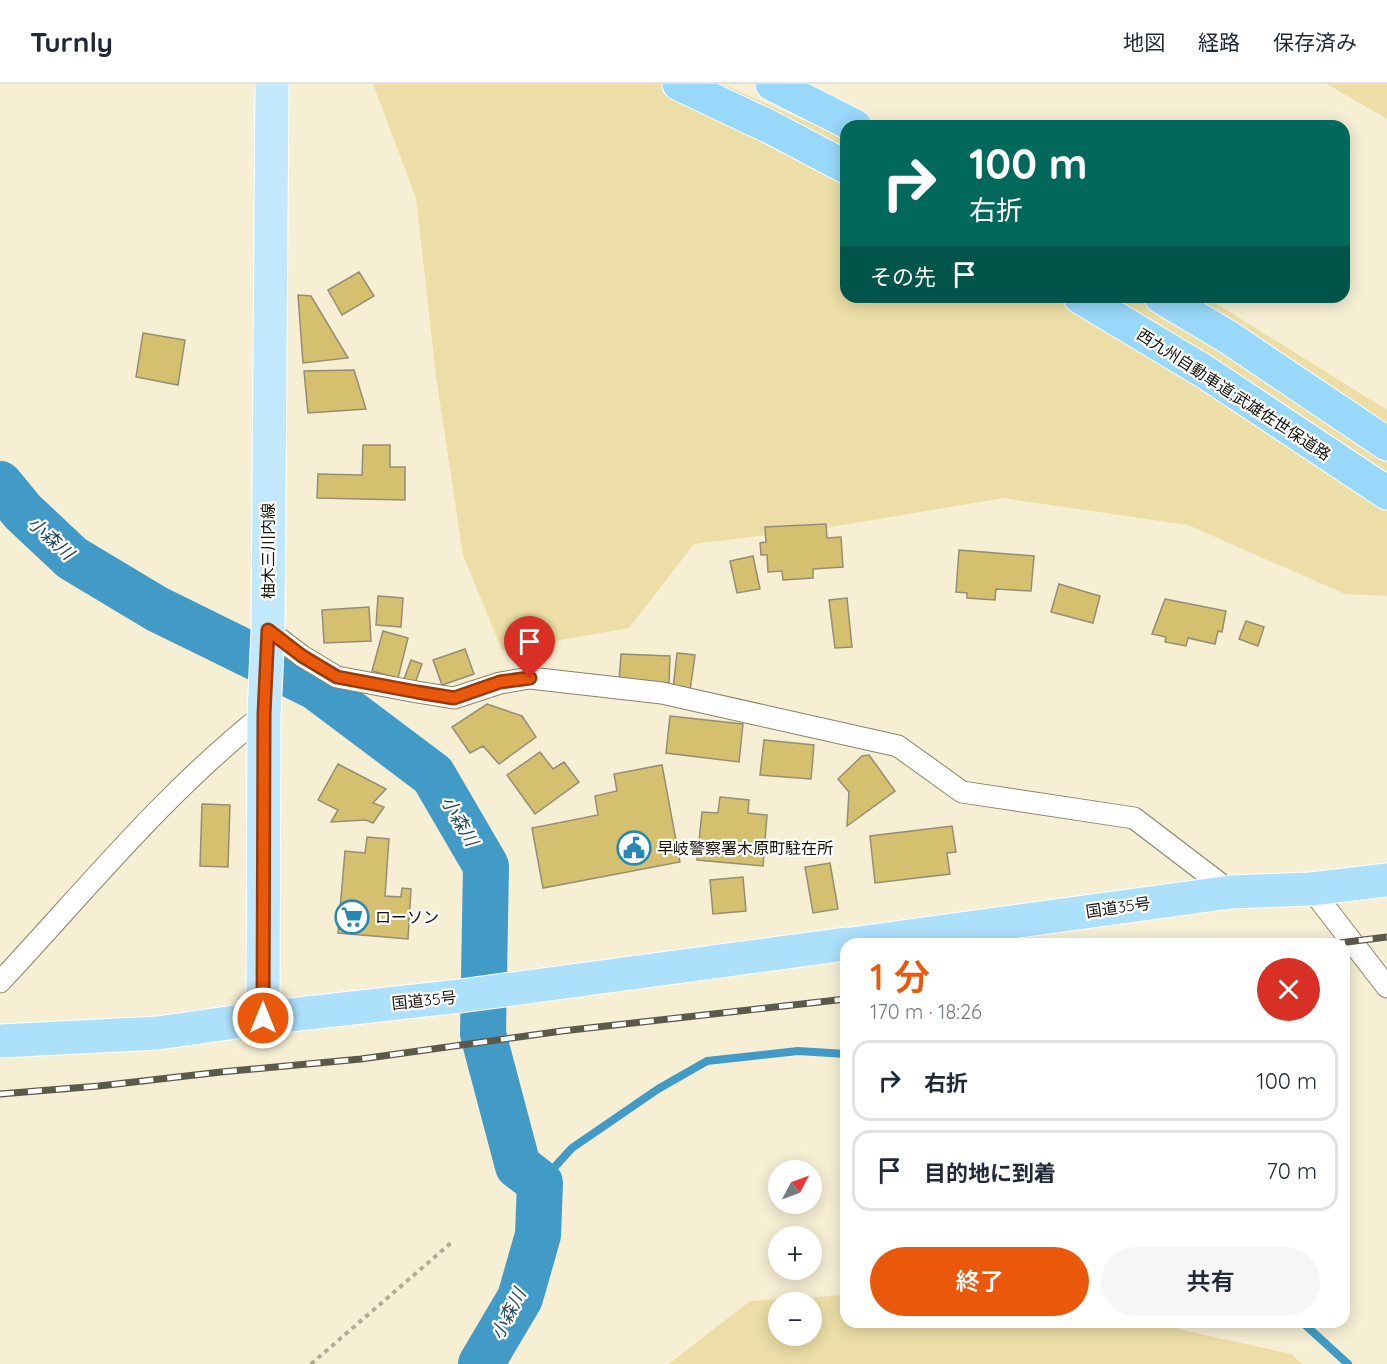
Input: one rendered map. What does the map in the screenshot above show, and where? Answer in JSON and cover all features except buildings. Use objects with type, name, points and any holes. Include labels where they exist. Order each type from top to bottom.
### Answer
[{"type":"highway","points":[[679,84],[770,127],[840,164]]},
{"type":"highway","points":[[772,84],[843,120]]},
{"type":"highway","name":"西九州自動車道;武雄佐世保道路","points":[[1090,303],[1204,372],[1387,493]]},
{"type":"highway","points":[[1171,303],[1228,337],[1387,444]]},
{"type":"highway","name":"国道35号","points":[[895,938],[1231,892],[1311,889],[1387,879]]},
{"type":"highway","name":"国道35号","points":[[0,1041],[158,1033],[263,1018],[460,996],[840,945]]},
{"type":"main road","name":"柚木三川内線","points":[[263,1018],[264,714],[267,637],[272,84]]},
{"type":"street","points":[[267,637],[337,677],[417,692],[454,698],[500,682],[530,678],[662,693],[898,746],[962,792],[1134,818],[1231,892]]},
{"type":"street","points":[[0,982],[136,833],[212,759],[264,714]]},
{"type":"street","points":[[1311,889],[1349,938]]},
{"type":"street","points":[[1350,939],[1387,987]]},
{"type":"path","points":[[311,1364],[452,1242]]},
{"type":"shaded area","points":[[373,84],[722,84],[840,136],[840,303],[1215,303],[1387,410],[1387,596],[1345,594],[1188,525],[1003,498],[826,528],[694,544],[629,628],[502,650],[463,555],[436,376],[416,198]]},
{"type":"shaded area","points":[[1327,84],[1387,84],[1387,119]]},
{"type":"shaded area","points":[[840,1295],[840,1328],[1176,1328],[1291,1354],[1302,1364],[669,1364],[750,1301],[768,1300],[768,1346],[822,1346],[822,1296]]},
{"type":"waterway","name":"小森川","points":[[0,484],[23,512],[72,558],[157,609],[316,687],[433,775],[486,866],[483,1034],[518,1166],[540,1183],[538,1235],[520,1298],[481,1364]]},
{"type":"waterway","points":[[540,1183],[572,1148],[658,1089],[707,1061],[798,1051],[840,1054]]},
{"type":"waterway","points":[[1309,1328],[1348,1364]]},
{"type":"railway","points":[[1350,942],[1387,937]]},
{"type":"railway","points":[[0,1094],[361,1059],[562,1031],[840,1000]]},
{"type":"place","name":"早岐警察署木原町駐在所","points":[[634,848]]},
{"type":"place","name":"ローソン","points":[[352,917]]},
{"type":"route","points":[[263,1018],[264,714],[268,630],[302,656],[337,677],[417,692],[454,698],[500,682],[530,678]]}]
